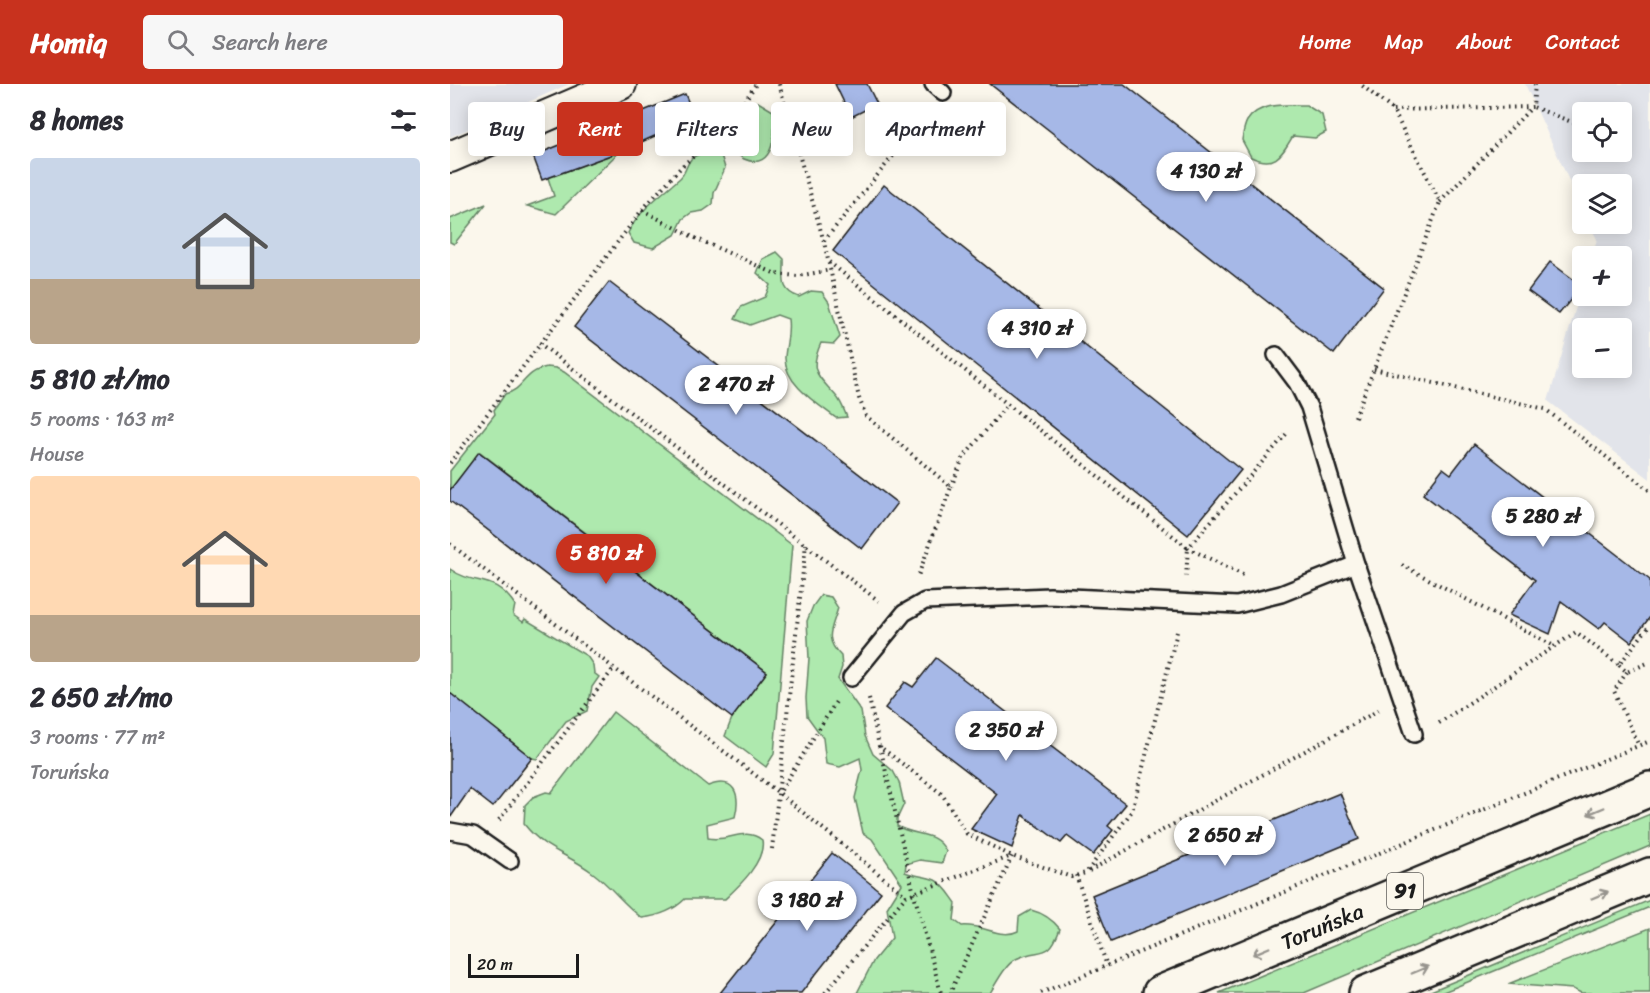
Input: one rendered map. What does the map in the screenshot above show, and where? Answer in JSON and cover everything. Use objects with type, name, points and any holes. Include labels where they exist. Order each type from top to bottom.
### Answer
[{"type":"main road","name":"Toruńska","points":[[1160,993],[1650,789]]},
{"type":"main road","points":[[1366,993],[1650,874]]},
{"type":"street","points":[[450,157],[621,84]]},
{"type":"lane","points":[[1276,355],[1297,382],[1309,407],[1356,564],[1413,734]]},
{"type":"lane","points":[[851,678],[902,616],[925,601],[1050,596],[1237,605],[1281,594],[1356,564]]},
{"type":"lane","points":[[450,831],[473,835],[510,861]]},
{"type":"path","points":[[450,463],[642,210],[684,164],[724,132],[756,84]]},
{"type":"path","points":[[778,84],[824,242],[859,398],[866,416],[951,488]]},
{"type":"path","points":[[1360,84],[1393,110],[1440,202]]},
{"type":"path","points":[[1355,417],[1440,202],[1533,107],[1535,84]]},
{"type":"path","points":[[824,242],[938,89]]},
{"type":"path","points":[[1393,110],[1533,107],[1572,122]]},
{"type":"path","points":[[642,210],[693,237],[776,274],[798,276],[831,270]]},
{"type":"path","points":[[539,343],[902,616],[963,458],[1008,404]]},
{"type":"path","points":[[1374,369],[1545,409],[1650,490]]},
{"type":"path","points":[[1281,594],[1188,548],[1309,407]]},
{"type":"path","points":[[450,544],[779,793],[906,896]]},
{"type":"path","points":[[772,849],[806,544]]},
{"type":"path","points":[[1402,565],[1554,646]]},
{"type":"path","points":[[1619,665],[1650,625]]},
{"type":"path","points":[[1413,734],[1436,725],[1576,632],[1627,672]]},
{"type":"path","points":[[1639,746],[1614,691],[1627,672],[1650,663]]},
{"type":"path","points":[[498,821],[614,668]]},
{"type":"path","points":[[779,793],[851,678]]},
{"type":"path","points":[[1086,873],[1401,698]]},
{"type":"path","points":[[1041,993],[1650,741]]},
{"type":"path","points":[[879,746],[914,894],[941,993]]},
{"type":"path","points":[[825,993],[906,896],[1012,856],[950,993]]},
{"type":"path","points":[[1076,875],[1107,966]]},
{"type":"shaded area","points":[[450,84],[569,84],[529,102],[468,102],[468,129],[450,137]]},
{"type":"shaded area","points":[[1525,84],[1650,84],[1650,479],[1548,401],[1572,321],[1572,378],[1632,378],[1632,318],[1573,318],[1576,306],[1632,306],[1632,246],[1595,246],[1597,239],[1594,234],[1632,234],[1632,174],[1572,174],[1572,187]]},
{"type":"green space","points":[[759,103],[771,110],[771,147],[768,155],[762,160],[740,156],[759,156]]},
{"type":"green space","points":[[1306,105],[1322,115],[1326,132],[1315,138],[1293,136],[1281,154],[1272,160],[1259,160],[1251,157],[1242,140],[1246,123],[1252,115],[1258,110],[1274,106]]},
{"type":"green space","points":[[608,156],[615,156],[556,214],[527,206],[554,196],[548,178]]},
{"type":"green space","points":[[721,156],[725,168],[714,193],[713,204],[703,211],[691,213],[683,219],[675,235],[653,248],[634,243],[628,233],[638,217],[682,176],[692,158]]},
{"type":"green space","points":[[486,204],[454,244],[450,242],[450,219]]},
{"type":"green space","points":[[777,252],[784,259],[784,282],[788,291],[799,297],[811,291],[822,292],[829,302],[840,337],[834,344],[821,343],[815,367],[820,378],[839,400],[847,417],[836,418],[803,392],[790,376],[785,357],[788,319],[777,315],[750,325],[735,319],[741,307],[765,297],[770,285],[757,273],[763,259]]},
{"type":"green space","points":[[547,367],[564,372],[792,545],[774,754],[766,767],[725,736],[732,718],[767,672],[480,452],[450,490],[450,471],[495,414],[494,410],[505,394],[516,389],[539,369]]},
{"type":"green space","points":[[450,569],[468,578],[500,588],[515,605],[513,615],[523,622],[525,619],[587,656],[593,665],[594,673],[599,677],[592,687],[587,711],[566,721],[537,759],[532,758],[450,693]]},
{"type":"green space","points":[[821,595],[831,597],[838,608],[830,633],[832,644],[841,656],[842,667],[838,679],[861,711],[865,736],[873,754],[893,771],[899,782],[904,804],[897,819],[897,826],[936,840],[946,851],[942,863],[920,860],[906,864],[905,872],[932,879],[941,884],[956,903],[954,920],[962,926],[1005,934],[1012,933],[1018,931],[1019,917],[1031,910],[1047,917],[1060,929],[1052,946],[1047,950],[1025,955],[1008,965],[990,993],[857,993],[874,960],[892,938],[887,908],[902,884],[872,839],[863,833],[855,798],[862,770],[860,758],[840,767],[826,764],[823,738],[807,716],[809,658],[807,621],[813,606]]},
{"type":"green space","points":[[613,712],[708,786],[724,783],[734,789],[737,801],[735,817],[707,824],[708,838],[749,834],[762,840],[762,848],[756,864],[725,899],[685,899],[676,907],[665,912],[642,918],[600,878],[548,846],[524,824],[525,805],[533,797],[546,792],[551,793]]},
{"type":"green space","points":[[1650,814],[1650,846],[1304,993],[1219,993]]},
{"type":"green space","points":[[1650,900],[1650,907],[1441,993],[1426,993]]},
{"type":"green space","points":[[1650,928],[1650,993],[1581,993],[1573,989],[1508,984]]},
{"type":"building","points":[[835,84],[867,84],[876,102],[865,102],[865,110],[853,116],[853,102],[844,102]]},
{"type":"building","points":[[990,84],[1124,84],[1384,288],[1334,354]]},
{"type":"building","points":[[685,94],[688,102],[665,102]]},
{"type":"building","points":[[655,106],[655,136],[643,141],[643,111]]},
{"type":"building","points":[[557,146],[557,156],[608,156],[542,180],[533,156],[545,156],[545,151]]},
{"type":"building","points":[[884,185],[1241,470],[1188,535],[833,251]]},
{"type":"building","points":[[1550,262],[1572,278],[1572,298],[1559,314],[1528,291]]},
{"type":"building","points":[[609,282],[897,503],[862,549],[574,327]]},
{"type":"building","points":[[1474,444],[1650,580],[1650,617],[1631,642],[1605,622],[1599,629],[1561,601],[1550,634],[1509,615],[1535,580],[1423,494],[1443,468],[1451,474]]},
{"type":"building","points":[[479,452],[767,672],[732,718],[450,501],[450,490]]},
{"type":"building","points":[[936,658],[1126,804],[1108,826],[1113,830],[1093,855],[1067,836],[1061,843],[1023,815],[1012,848],[971,829],[997,794],[885,708],[905,682],[913,687]]},
{"type":"building","points":[[450,693],[532,758],[493,807],[470,789],[450,818]]},
{"type":"building","points":[[1340,793],[1359,839],[1111,942],[1092,895]]},
{"type":"building","points":[[832,853],[881,892],[801,993],[720,993]]}]
